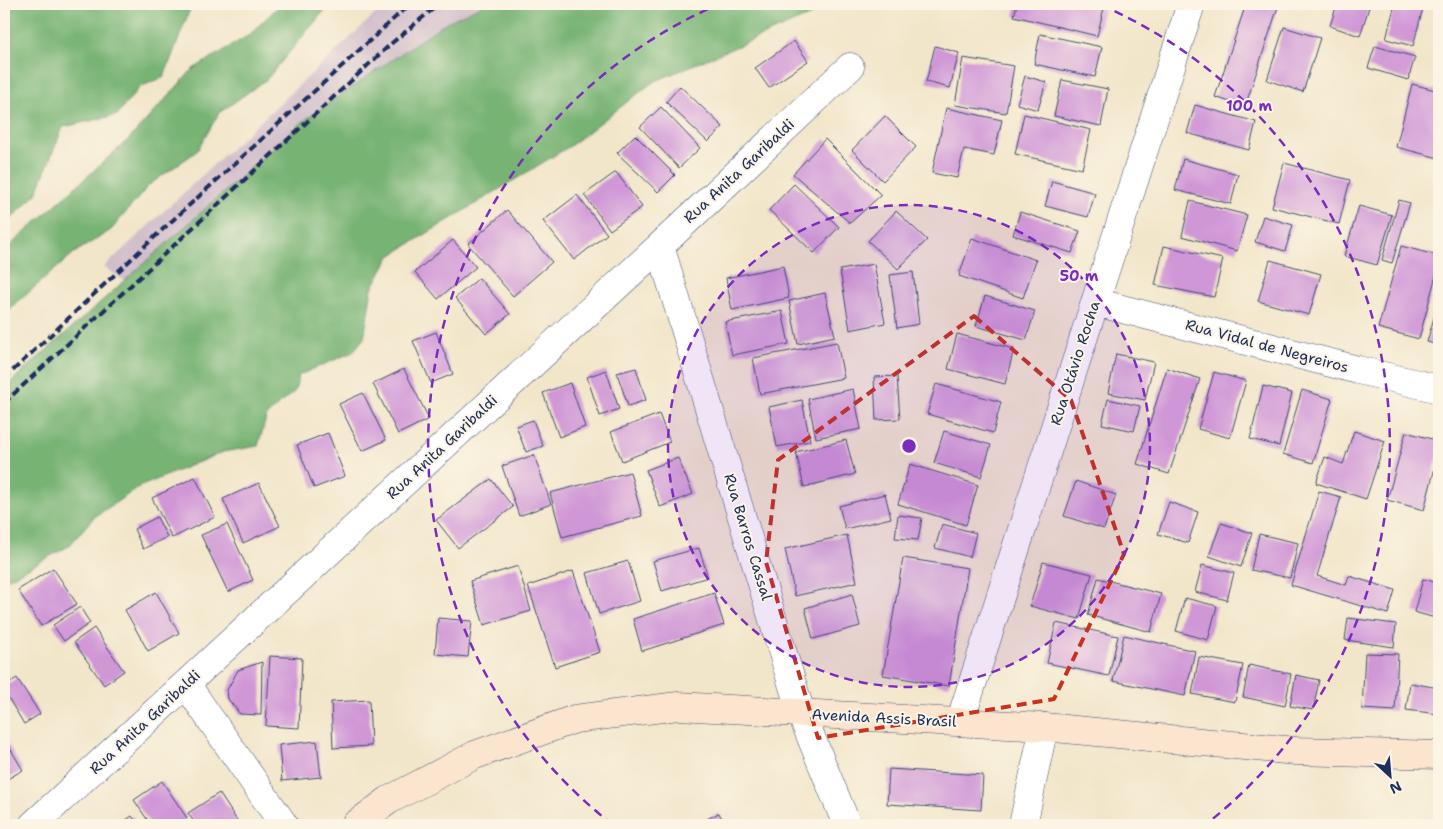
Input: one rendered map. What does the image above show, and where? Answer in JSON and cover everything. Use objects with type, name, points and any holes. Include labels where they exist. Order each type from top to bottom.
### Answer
[{"type":"street","name":"Rua Otávio Rocha","points":[[960,722],[1191,4]]},
{"type":"street","name":"Rua Anita Garibaldi","points":[[33,825],[660,246],[850,67]]},
{"type":"street","name":"Rua Barros Cassal","points":[[660,246],[801,713],[847,825]]},
{"type":"street","name":"Rua Vidal de Negreiros","points":[[1095,302],[1439,389]]},
{"type":"street","points":[[186,684],[284,825]]},
{"type":"street","name":"Avenida Assis Brasil","points":[[355,825],[389,800],[475,755],[575,719],[678,706],[1044,727],[1296,751],[1439,755]]},
{"type":"street","points":[[1023,825],[1044,727]]},
{"type":"highlighted area","points":[[974,316],[1071,400],[1124,554],[1054,699],[818,738],[766,562],[778,460]]},
{"type":"shaded area","points":[[386,4],[553,4],[164,307],[104,267]]},
{"type":"green space","points":[[4,4],[192,4],[164,77],[140,87],[117,115],[63,127],[36,194],[4,226]]},
{"type":"green space","points":[[281,4],[330,4],[267,79],[219,113],[197,151],[149,185],[111,230],[74,253],[4,314],[4,251],[129,139],[193,69],[249,35]]},
{"type":"green space","points":[[485,4],[837,4],[653,82],[570,146],[390,256],[372,288],[364,338],[353,352],[299,375],[295,391],[267,415],[258,446],[223,452],[139,487],[93,518],[69,546],[4,581],[4,388],[305,120],[445,23]]},
{"type":"building","points":[[1017,4],[1105,4],[1097,36],[1014,16]]},
{"type":"building","points":[[1246,4],[1279,4],[1245,107],[1215,97]]},
{"type":"building","points":[[1337,4],[1370,4],[1360,36],[1330,26]]},
{"type":"building","points":[[1395,4],[1424,4],[1413,46],[1386,39]]},
{"type":"building","points":[[1284,27],[1320,38],[1303,92],[1267,80]]},
{"type":"building","points":[[1040,34],[1102,47],[1095,77],[1034,64]]},
{"type":"building","points":[[794,41],[808,61],[769,88],[755,68]]},
{"type":"building","points":[[935,46],[959,53],[950,88],[926,82]]},
{"type":"building","points":[[1375,46],[1415,57],[1408,80],[1368,68]]},
{"type":"building","points":[[963,58],[1014,66],[1006,113],[955,105]]},
{"type":"building","points":[[1025,76],[1046,82],[1038,110],[1017,104]]},
{"type":"building","points":[[1062,80],[1108,89],[1101,126],[1054,116]]},
{"type":"building","points":[[1412,84],[1439,91],[1439,158],[1396,147]]},
{"type":"building","points":[[680,86],[723,127],[708,142],[666,102]]},
{"type":"building","points":[[1195,105],[1256,122],[1249,150],[1187,133]]},
{"type":"building","points":[[661,107],[700,148],[679,168],[640,127]]},
{"type":"building","points":[[946,108],[1002,120],[994,155],[964,149],[957,178],[932,173]]},
{"type":"building","points":[[1024,114],[1091,130],[1082,169],[1015,154]]},
{"type":"building","points":[[885,116],[916,147],[883,181],[852,150]]},
{"type":"building","points":[[635,135],[675,175],[658,192],[617,153]]},
{"type":"building","points":[[825,139],[881,195],[850,223],[793,174]]},
{"type":"building","points":[[1183,159],[1238,174],[1231,204],[1175,190]]},
{"type":"building","points":[[1284,163],[1350,180],[1339,224],[1272,207]]},
{"type":"building","points":[[616,172],[642,207],[610,230],[584,195]]},
{"type":"building","points":[[1052,181],[1095,193],[1088,217],[1045,206]]},
{"type":"building","points":[[794,184],[839,227],[814,253],[769,210]]},
{"type":"building","points":[[577,195],[607,234],[574,260],[543,221]]},
{"type":"building","points":[[1399,200],[1410,203],[1392,263],[1382,260]]},
{"type":"building","points":[[1190,201],[1247,215],[1237,251],[1182,236]]},
{"type":"building","points":[[1359,206],[1392,215],[1377,265],[1344,256]]},
{"type":"building","points":[[507,210],[552,262],[513,296],[468,244]]},
{"type":"building","points":[[896,211],[927,240],[898,269],[868,241]]},
{"type":"building","points":[[1020,212],[1080,231],[1072,253],[1013,235]]},
{"type":"building","points":[[1263,216],[1293,225],[1285,251],[1255,242]]},
{"type":"building","points":[[972,238],[1036,260],[1023,298],[959,276]]},
{"type":"building","points":[[453,240],[476,267],[438,299],[415,272]]},
{"type":"building","points":[[1164,246],[1223,259],[1214,297],[1155,285]]},
{"type":"building","points":[[1401,246],[1439,256],[1439,264],[1419,339],[1378,328]]},
{"type":"building","points":[[1270,260],[1321,274],[1309,315],[1258,301]]},
{"type":"building","points":[[874,264],[885,323],[850,330],[840,270]]},
{"type":"building","points":[[783,266],[789,298],[732,310],[726,278]]},
{"type":"building","points":[[913,272],[919,324],[897,328],[890,275]]},
{"type":"building","points":[[479,278],[510,314],[486,334],[455,298]]},
{"type":"building","points":[[825,293],[835,336],[798,344],[789,301]]},
{"type":"building","points":[[985,296],[1035,311],[1026,340],[976,326]]},
{"type":"building","points":[[1439,300],[1439,345],[1427,342]]},
{"type":"building","points":[[782,311],[789,344],[732,355],[725,322]]},
{"type":"building","points":[[436,332],[453,374],[431,383],[413,341]]},
{"type":"building","points":[[957,334],[1014,349],[1005,384],[948,369]]},
{"type":"building","points":[[837,342],[844,378],[760,394],[753,358]]},
{"type":"building","points":[[1116,354],[1154,362],[1145,400],[1108,393]]},
{"type":"building","points":[[636,368],[646,400],[628,406],[617,373]]},
{"type":"building","points":[[1167,368],[1200,379],[1169,474],[1137,464]]},
{"type":"building","points":[[404,369],[429,419],[398,434],[373,384]]},
{"type":"building","points":[[606,370],[619,409],[600,416],[587,377]]},
{"type":"building","points":[[1214,372],[1246,381],[1230,438],[1198,429]]},
{"type":"building","points":[[897,376],[900,419],[876,420],[874,377]]},
{"type":"building","points":[[570,383],[585,427],[559,437],[543,393]]},
{"type":"building","points":[[936,384],[1001,402],[993,433],[927,414]]},
{"type":"building","points":[[1263,386],[1292,393],[1279,446],[1250,439]]},
{"type":"building","points":[[853,389],[861,429],[816,438],[808,399]]},
{"type":"building","points":[[1302,390],[1332,399],[1313,463],[1283,454]]},
{"type":"building","points":[[363,393],[386,440],[362,451],[339,404]]},
{"type":"building","points":[[1108,399],[1140,406],[1134,431],[1102,424]]},
{"type":"building","points":[[802,400],[810,441],[777,447],[769,407]]},
{"type":"building","points":[[659,414],[670,442],[622,461],[611,432]]},
{"type":"building","points":[[533,420],[543,446],[526,452],[516,426]]},
{"type":"building","points":[[944,431],[991,445],[981,477],[934,463]]},
{"type":"building","points":[[1354,431],[1385,441],[1366,499],[1316,483],[1325,457],[1343,464]]},
{"type":"building","points":[[1406,432],[1439,441],[1439,452],[1424,510],[1387,500]]},
{"type":"building","points":[[328,433],[345,476],[314,488],[297,445]]},
{"type":"building","points":[[846,440],[855,474],[804,487],[796,452]]},
{"type":"building","points":[[534,455],[551,504],[519,516],[502,466]]},
{"type":"building","points":[[678,458],[693,494],[660,507],[646,470]]},
{"type":"building","points":[[910,464],[978,485],[966,525],[898,504]]},
{"type":"building","points":[[630,472],[642,516],[562,537],[550,493]]},
{"type":"building","points":[[195,477],[215,517],[172,538],[152,498]]},
{"type":"building","points":[[491,479],[513,507],[458,548],[436,520]]},
{"type":"building","points":[[1076,481],[1116,495],[1104,529],[1064,516]]},
{"type":"building","points":[[259,483],[280,526],[243,543],[223,499]]},
{"type":"building","points":[[1319,491],[1341,497],[1317,576],[1346,585],[1349,576],[1395,590],[1388,614],[1291,585]]},
{"type":"building","points":[[885,494],[891,518],[845,529],[839,506]]},
{"type":"building","points":[[1169,502],[1198,512],[1188,543],[1158,534]]},
{"type":"building","points":[[898,515],[922,518],[918,540],[895,538]]},
{"type":"building","points":[[157,517],[167,537],[143,549],[134,529]]},
{"type":"building","points":[[1221,523],[1252,533],[1241,567],[1209,556]]},
{"type":"building","points":[[227,524],[253,580],[228,592],[201,535]]},
{"type":"building","points":[[942,524],[976,533],[970,557],[935,548]]},
{"type":"building","points":[[1259,534],[1298,543],[1290,578],[1251,570]]},
{"type":"building","points":[[847,535],[857,582],[795,596],[785,549]]},
{"type":"building","points":[[699,548],[708,577],[662,591],[653,561]]},
{"type":"building","points":[[903,558],[968,568],[949,686],[883,675]]},
{"type":"building","points":[[628,561],[640,601],[599,614],[587,573]]},
{"type":"building","points":[[1043,562],[1092,574],[1079,619],[1030,606]]},
{"type":"building","points":[[1202,565],[1234,573],[1227,600],[1195,592]]},
{"type":"building","points":[[518,566],[531,611],[484,625],[470,581]]},
{"type":"building","points":[[53,568],[77,604],[41,626],[18,590]]},
{"type":"building","points":[[573,571],[600,652],[555,667],[528,586]]},
{"type":"building","points":[[1098,578],[1161,594],[1151,632],[1088,615]]},
{"type":"building","points":[[1423,579],[1439,583],[1439,619],[1414,612]]},
{"type":"building","points":[[156,592],[179,633],[148,651],[125,610]]},
{"type":"building","points":[[714,593],[724,625],[642,651],[633,619]]},
{"type":"building","points":[[852,594],[860,626],[813,639],[805,608]]},
{"type":"building","points":[[1185,598],[1217,606],[1208,640],[1176,631]]},
{"type":"building","points":[[80,607],[90,623],[64,641],[53,625]]},
{"type":"building","points":[[438,618],[472,621],[468,657],[435,654]]},
{"type":"building","points":[[1348,618],[1396,624],[1394,647],[1345,640]]},
{"type":"building","points":[[1056,623],[1118,636],[1109,676],[1047,663]]},
{"type":"building","points":[[94,628],[124,671],[104,685],[74,642]]},
{"type":"building","points":[[1124,635],[1195,651],[1185,696],[1113,681]]},
{"type":"building","points":[[1365,653],[1398,654],[1395,711],[1362,709]]},
{"type":"building","points":[[270,656],[302,658],[299,728],[266,726]]},
{"type":"building","points":[[1199,657],[1243,665],[1235,702],[1192,694]]},
{"type":"building","points":[[262,662],[261,715],[240,714],[228,699],[227,690],[238,670]]},
{"type":"building","points":[[1249,665],[1291,674],[1285,706],[1243,697]]},
{"type":"building","points":[[1296,675],[1319,680],[1313,710],[1290,706]]},
{"type":"building","points":[[17,678],[40,714],[24,724],[4,691],[4,686]]},
{"type":"building","points":[[1410,683],[1439,688],[1439,714],[1406,710]]},
{"type":"building","points":[[369,700],[371,746],[333,748],[331,702]]},
{"type":"building","points":[[4,738],[23,770],[4,781]]},
{"type":"building","points":[[317,741],[321,777],[282,781],[279,745]]},
{"type":"building","points":[[889,769],[983,775],[981,810],[887,804]]},
{"type":"building","points":[[162,781],[187,818],[176,825],[151,825],[134,800]]},
{"type":"building","points":[[219,793],[240,825],[196,825],[188,813]]},
{"type":"building","points":[[719,813],[725,825],[700,825],[699,823]]},
{"type":"building","points":[[132,816],[138,825],[119,825]]},
{"type":"railway","points":[[4,379],[162,230],[410,4]]},
{"type":"railway","points":[[4,403],[393,42],[439,4]]}]
